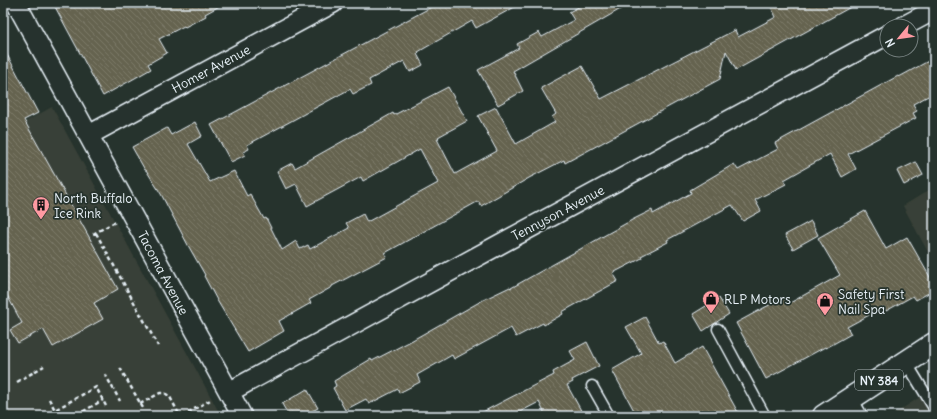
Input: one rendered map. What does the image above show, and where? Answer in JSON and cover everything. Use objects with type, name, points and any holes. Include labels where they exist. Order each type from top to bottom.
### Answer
[{"type":"main road","name":"NY 384","points":[[824,416],[852,408],[906,362],[934,344]]},
{"type":"street","name":"Tacoma Avenue","points":[[16,3],[89,135],[221,395],[242,416]]},
{"type":"street","name":"Homer Avenue","points":[[89,135],[333,3]]},
{"type":"street","points":[[919,18],[934,10]]},
{"type":"street","name":"Tennyson Avenue","points":[[221,395],[879,39]]},
{"type":"lane","points":[[718,329],[765,416]]},
{"type":"lane","points":[[906,362],[934,408]]},
{"type":"lane","points":[[592,386],[610,416]]},
{"type":"path","points":[[117,221],[95,233],[158,346]]},
{"type":"path","points":[[17,382],[44,366]]},
{"type":"path","points":[[120,368],[143,408]]},
{"type":"path","points":[[106,374],[120,401]]},
{"type":"path","points":[[44,416],[96,387],[107,408]]},
{"type":"path","points":[[140,404],[160,393],[165,393],[170,397],[181,416],[221,395]]},
{"type":"path","points":[[49,399],[55,410]]},
{"type":"path","points":[[77,415],[103,400]]},
{"type":"shaded area","points":[[52,107],[221,416],[3,416],[3,134]]},
{"type":"shaded area","points":[[934,187],[934,263],[903,206]]},
{"type":"shaded area","points":[[934,388],[934,416],[891,416]]},
{"type":"building","points":[[53,3],[225,3],[205,14],[206,16],[159,39],[167,53],[148,64],[151,69],[103,96]]},
{"type":"building","points":[[439,3],[522,3],[476,28],[472,21],[418,52],[419,53],[417,54],[423,65],[410,72],[404,61],[369,80],[371,85],[353,94],[350,89],[247,145],[249,149],[243,152],[245,155],[231,162],[211,125]]},
{"type":"building","points":[[586,3],[631,3],[513,71],[523,91],[498,105],[478,70],[519,48],[517,44],[539,32],[542,37],[574,20],[569,12]]},
{"type":"building","points":[[769,3],[858,3],[736,70],[726,51],[720,79],[565,163],[564,160],[529,178],[481,206],[479,202],[477,202],[385,253],[387,257],[332,286],[309,300],[311,303],[279,321],[284,331],[248,352],[218,302],[161,194],[132,147],[167,128],[171,135],[195,122],[202,136],[188,144],[210,182],[234,171],[247,196],[250,194],[264,219],[266,218],[282,250],[296,241],[300,249],[308,245],[310,249],[349,228],[346,223],[363,214],[367,222],[438,183],[420,149],[363,181],[361,177],[307,206],[296,184],[286,189],[277,171],[292,163],[295,168],[393,113],[394,115],[448,87],[467,121],[438,137],[439,138],[437,139],[455,174],[497,151],[478,116],[496,107],[516,144],[555,122],[552,117],[556,114],[541,88],[582,66],[601,99],[735,30],[738,37],[776,17]]},
{"type":"building","name":"North Buffalo Ice Rink","points":[[3,47],[38,113],[24,120],[118,289],[94,303],[103,319],[53,347],[43,329],[18,343],[10,330],[22,323],[3,288]]},
{"type":"building","points":[[934,58],[934,93],[913,104],[917,111],[913,113],[916,118],[848,154],[856,169],[842,177],[830,154],[784,180],[786,184],[755,200],[761,211],[743,221],[732,205],[667,240],[668,242],[641,256],[642,258],[613,273],[618,281],[562,312],[563,314],[544,325],[543,323],[516,337],[511,328],[454,359],[452,355],[417,375],[420,382],[399,393],[398,389],[369,404],[366,399],[345,410],[333,388],[336,386],[334,381],[371,359],[372,361],[409,342],[483,300],[510,287],[511,288],[632,220],[652,210],[653,214],[691,193],[690,190],[734,164],[738,170],[778,149],[775,143]]},
{"type":"building","points":[[916,162],[923,175],[904,185],[897,171]]},
{"type":"building","points":[[865,211],[886,249],[907,237],[934,284],[934,290],[916,300],[913,296],[886,311],[884,307],[847,327],[851,334],[766,379],[736,323],[784,297],[788,304],[840,275],[818,238]]},
{"type":"building","points":[[811,221],[818,235],[793,249],[785,235]]},
{"type":"building","name":"RLP Motors","points":[[719,298],[729,314],[703,331],[693,314]]},
{"type":"building","points":[[645,317],[659,343],[663,341],[675,363],[702,347],[740,416],[637,416],[612,370],[641,353],[626,327]]},
{"type":"building","points":[[587,342],[599,366],[572,380],[573,382],[567,385],[584,416],[546,416],[539,402],[512,416],[475,416],[554,375],[553,372],[575,360],[570,351]]},
{"type":"building","points":[[307,389],[318,408],[303,416],[289,416],[282,404]]},
{"type":"place","name":"North Buffalo Ice Rink","points":[[41,220]]},
{"type":"place","name":"RLP Motors","points":[[711,314]]},
{"type":"place","name":"Safety First Nail Spa","points":[[825,316]]}]
